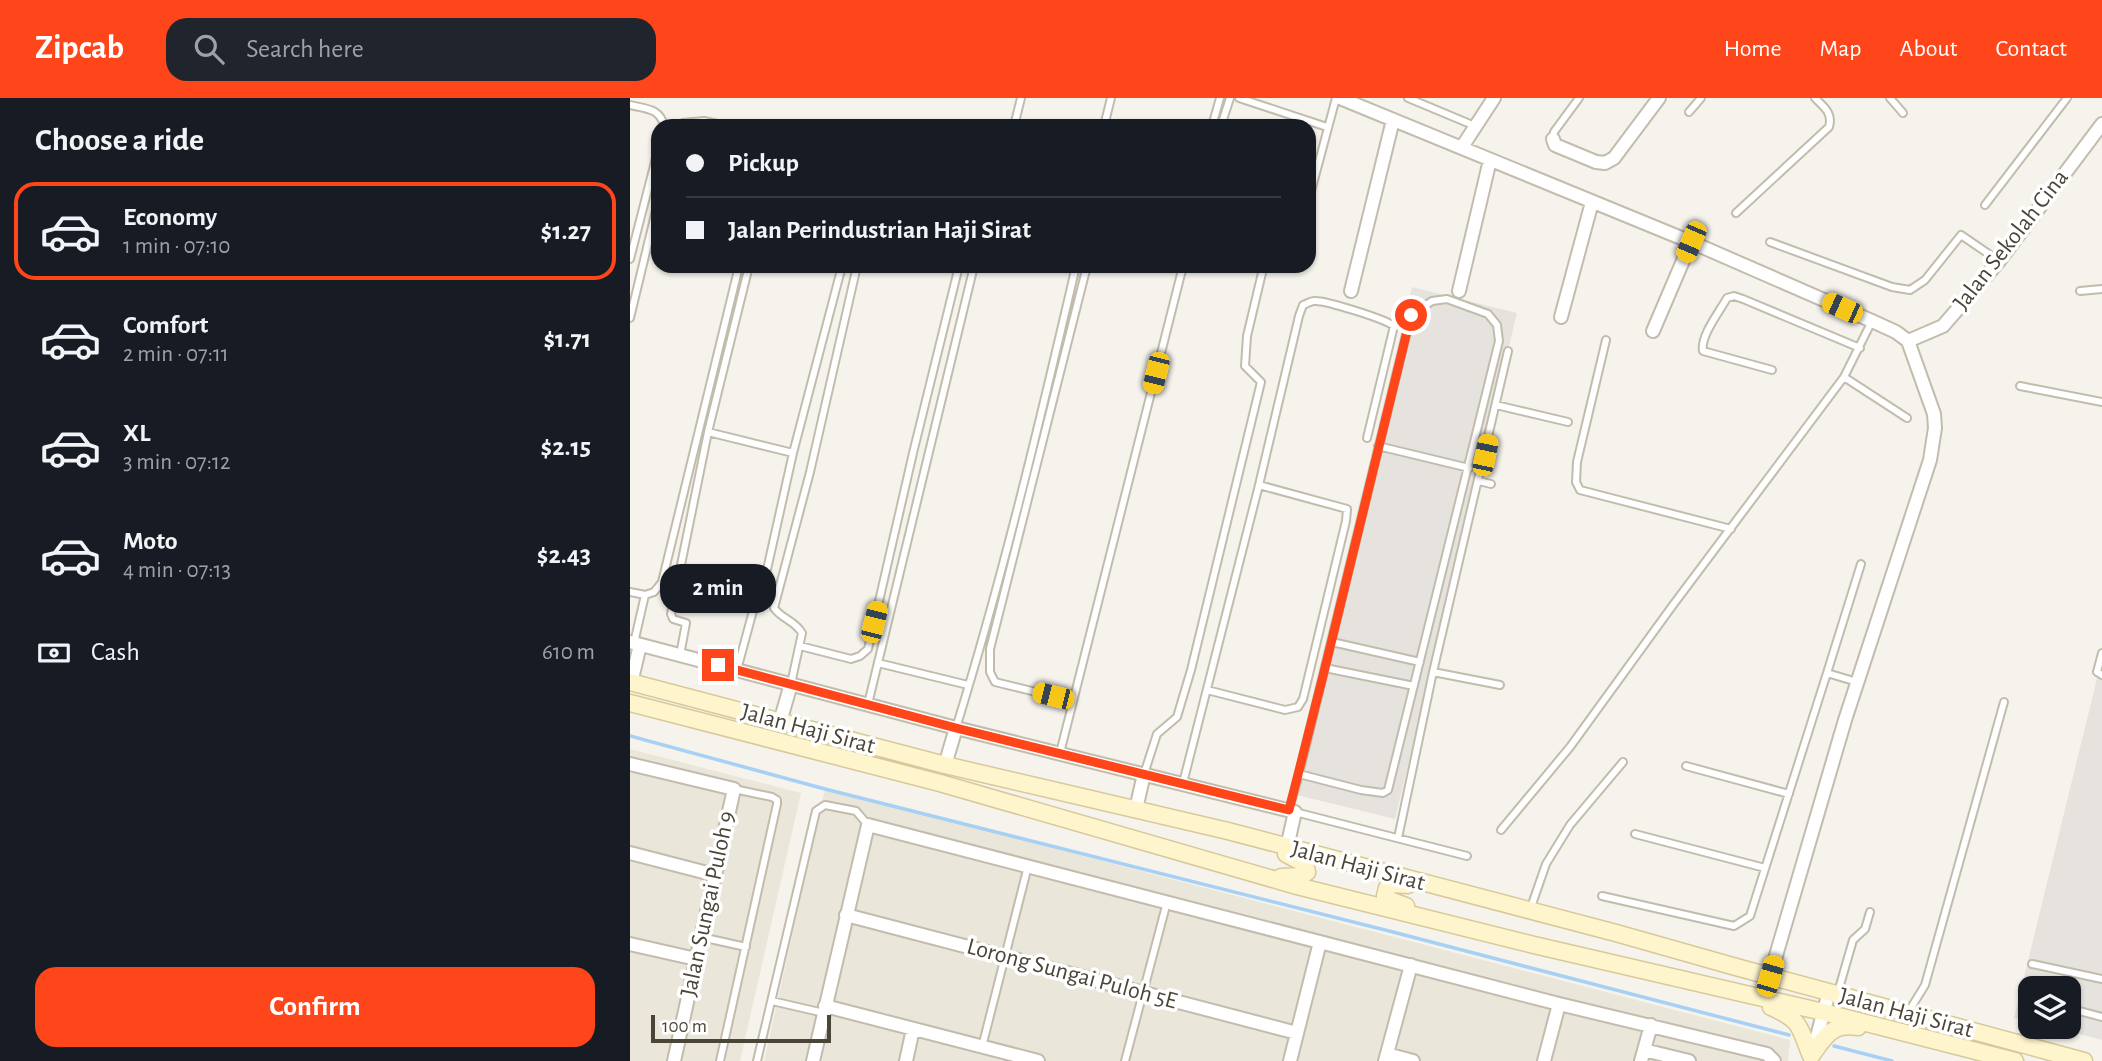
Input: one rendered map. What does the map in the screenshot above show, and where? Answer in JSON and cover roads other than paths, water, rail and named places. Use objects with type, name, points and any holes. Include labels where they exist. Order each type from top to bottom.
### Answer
[{"type":"main road","name":"Jalan Haji Sirat","points":[[631,682],[945,765],[1228,831],[2084,1061]]},
{"type":"main road","name":"Jalan Haji Sirat","points":[[630,703],[940,783],[1245,872],[2015,1061]]},
{"type":"main road","points":[[1228,831],[1294,857],[1305,864],[1307,872],[1292,878],[1245,872]]},
{"type":"main road","points":[[1454,925],[1392,901],[1385,895],[1385,891],[1392,884],[1404,884],[1457,892]]},
{"type":"main road","points":[[1695,982],[1789,1014],[1800,1026],[1810,1059]]},
{"type":"main road","points":[[1810,1059],[1827,1034],[1837,1027],[1850,1026],[1962,1047]]},
{"type":"street","points":[[1337,98],[1691,242],[1872,321],[1908,341],[1934,414],[1935,428],[1930,460],[1857,682],[1770,976]]},
{"type":"street","points":[[1462,147],[1494,98]]},
{"type":"street","points":[[1553,139],[1555,145],[1596,162],[1605,163],[1614,158],[1658,98]]},
{"type":"street","points":[[1351,291],[1393,120]]},
{"type":"street","name":"Jalan Sekolah Cina","points":[[1908,341],[1943,326],[1999,261],[2102,124]]},
{"type":"street","points":[[1459,291],[1490,160]]},
{"type":"street","points":[[1561,317],[1592,202]]},
{"type":"street","points":[[1653,331],[1691,242]]},
{"type":"street","points":[[631,682],[635,644],[956,728],[1292,811],[1287,847]]},
{"type":"street","points":[[780,722],[791,684]]},
{"type":"street","points":[[945,765],[956,728]]},
{"type":"street","points":[[630,764],[734,789]]},
{"type":"street","points":[[1136,809],[1144,774]]},
{"type":"street","name":"Jalan Sungai Puloh 9","points":[[674,1061],[734,789]]},
{"type":"street","points":[[813,1061],[868,825],[1559,1004],[1768,1054],[1774,1061]]},
{"type":"street","points":[[630,853],[715,875]]},
{"type":"street","name":"Lorong Sungai Puloh 5E","points":[[846,915],[1297,1033]]},
{"type":"street","points":[[1290,1061],[1320,942]]},
{"type":"street","points":[[630,944],[696,959]]},
{"type":"street","points":[[1411,965],[1386,1058],[1413,1061]]},
{"type":"street","points":[[1810,1059],[1823,1012],[1833,993]]},
{"type":"street","points":[[1544,1061],[1559,1004]]},
{"type":"street","points":[[824,1010],[913,1029],[982,1047],[1007,1057],[1038,1061]]},
{"type":"street","points":[[1651,1025],[1643,1056],[1689,1061]]},
{"type":"street","points":[[906,1061],[913,1029]]},
{"type":"lane","points":[[1016,119],[1021,98]]},
{"type":"lane","points":[[1106,119],[1111,98]]},
{"type":"lane","points":[[1214,119],[1220,98]]},
{"type":"lane","points":[[1223,119],[1230,98]]},
{"type":"lane","points":[[1239,98],[1303,119]]},
{"type":"lane","points":[[1316,171],[1337,98]]},
{"type":"lane","points":[[1408,98],[1475,125]]},
{"type":"lane","points":[[1553,139],[1579,98]]},
{"type":"lane","points":[[1689,112],[1701,98]]},
{"type":"lane","points":[[1736,213],[1829,127],[1831,118],[1815,98]]},
{"type":"lane","points":[[1890,98],[1903,113]]},
{"type":"lane","points":[[1985,205],[2067,98]]},
{"type":"lane","points":[[630,105],[655,111],[662,119]]},
{"type":"lane","points":[[1316,123],[1327,127]]},
{"type":"lane","points":[[630,258],[651,177]]},
{"type":"lane","points":[[630,318],[651,232]]},
{"type":"lane","points":[[1770,242],[1892,287],[1910,290],[1925,280],[1961,235],[1999,261]]},
{"type":"lane","points":[[630,592],[645,595],[654,592],[662,582],[737,273]]},
{"type":"lane","points":[[680,655],[686,623],[673,619],[671,614],[708,432],[747,273]]},
{"type":"lane","points":[[737,670],[757,596],[762,592],[793,453],[840,273]]},
{"type":"lane","points":[[791,684],[802,633],[797,624],[780,616],[774,608],[810,472],[855,273]]},
{"type":"lane","points":[[800,646],[851,659],[868,649],[957,273]]},
{"type":"lane","points":[[868,704],[972,273]]},
{"type":"lane","points":[[956,728],[1047,392],[1074,273]]},
{"type":"lane","points":[[1073,701],[995,682],[990,672],[990,649],[1085,273]]},
{"type":"lane","points":[[1060,753],[1181,273]]},
{"type":"lane","points":[[1144,774],[1157,734],[1177,717],[1191,670],[1261,382],[1245,366],[1247,337],[1262,273]]},
{"type":"lane","points":[[2080,291],[2102,289]]},
{"type":"lane","points":[[1772,370],[1703,351],[1701,346],[1704,339],[1727,298],[1734,296],[1743,299],[1860,348]]},
{"type":"lane","points":[[1299,774],[1361,790],[1383,793],[1388,790],[1499,341],[1497,325],[1488,314],[1447,299],[1433,301],[1411,315],[1299,774],[1292,811],[1467,856]]},
{"type":"lane","points":[[1183,783],[1259,485],[1298,316],[1303,305],[1314,301],[1361,312],[1394,326],[1367,438]]},
{"type":"lane","points":[[1501,830],[1570,747],[1844,377],[1872,321]]},
{"type":"lane","points":[[1606,340],[1577,462],[1576,482],[1580,490],[1731,529]]},
{"type":"lane","points":[[1398,838],[1433,672],[1508,351]]},
{"type":"lane","points":[[1844,377],[1907,418]]},
{"type":"lane","points":[[2021,386],[2102,402]]},
{"type":"lane","points":[[1496,405],[1568,422]]},
{"type":"lane","points":[[708,432],[793,453]]},
{"type":"lane","points":[[1378,446],[1469,468]]},
{"type":"lane","points":[[1479,481],[1491,484]]},
{"type":"lane","points":[[1207,690],[1286,710],[1298,707],[1304,699],[1347,509],[1259,485]]},
{"type":"lane","points":[[1602,896],[1734,926],[1750,916],[1861,564]]},
{"type":"lane","points":[[635,644],[645,595]]},
{"type":"lane","points":[[1332,642],[1420,662]]},
{"type":"lane","points":[[2102,653],[2097,672],[2102,675]]},
{"type":"lane","points":[[878,663],[968,685]]},
{"type":"lane","points":[[1325,668],[1414,686]]},
{"type":"lane","points":[[1433,672],[1500,685]]},
{"type":"lane","points":[[1827,673],[1857,682]]},
{"type":"lane","points":[[1908,1012],[1925,985],[2004,702]]},
{"type":"lane","points":[[1530,911],[1546,864],[1570,825],[1623,762]]},
{"type":"lane","points":[[1686,766],[1789,794]]},
{"type":"lane","points":[[720,1061],[777,804],[777,800],[772,797],[734,789]]},
{"type":"lane","points":[[757,1061],[816,811],[825,804],[856,811],[868,825]]},
{"type":"lane","points":[[1636,834],[1765,868]]},
{"type":"lane","points":[[982,1047],[1028,866]]},
{"type":"lane","points":[[1125,1061],[1167,902]]},
{"type":"lane","points":[[1833,993],[1853,940],[1865,929],[1870,912]]},
{"type":"lane","points":[[701,937],[746,947]]},
{"type":"lane","points":[[2032,964],[2102,979]]},
{"type":"lane","points":[[772,1001],[824,1010]]},
{"type":"lane","points":[[2081,1011],[2102,1017]]},
{"type":"waterway","points":[[630,736],[825,789],[1789,1035]]},
{"type":"waterway","points":[[1834,1046],[1892,1061]]}]
